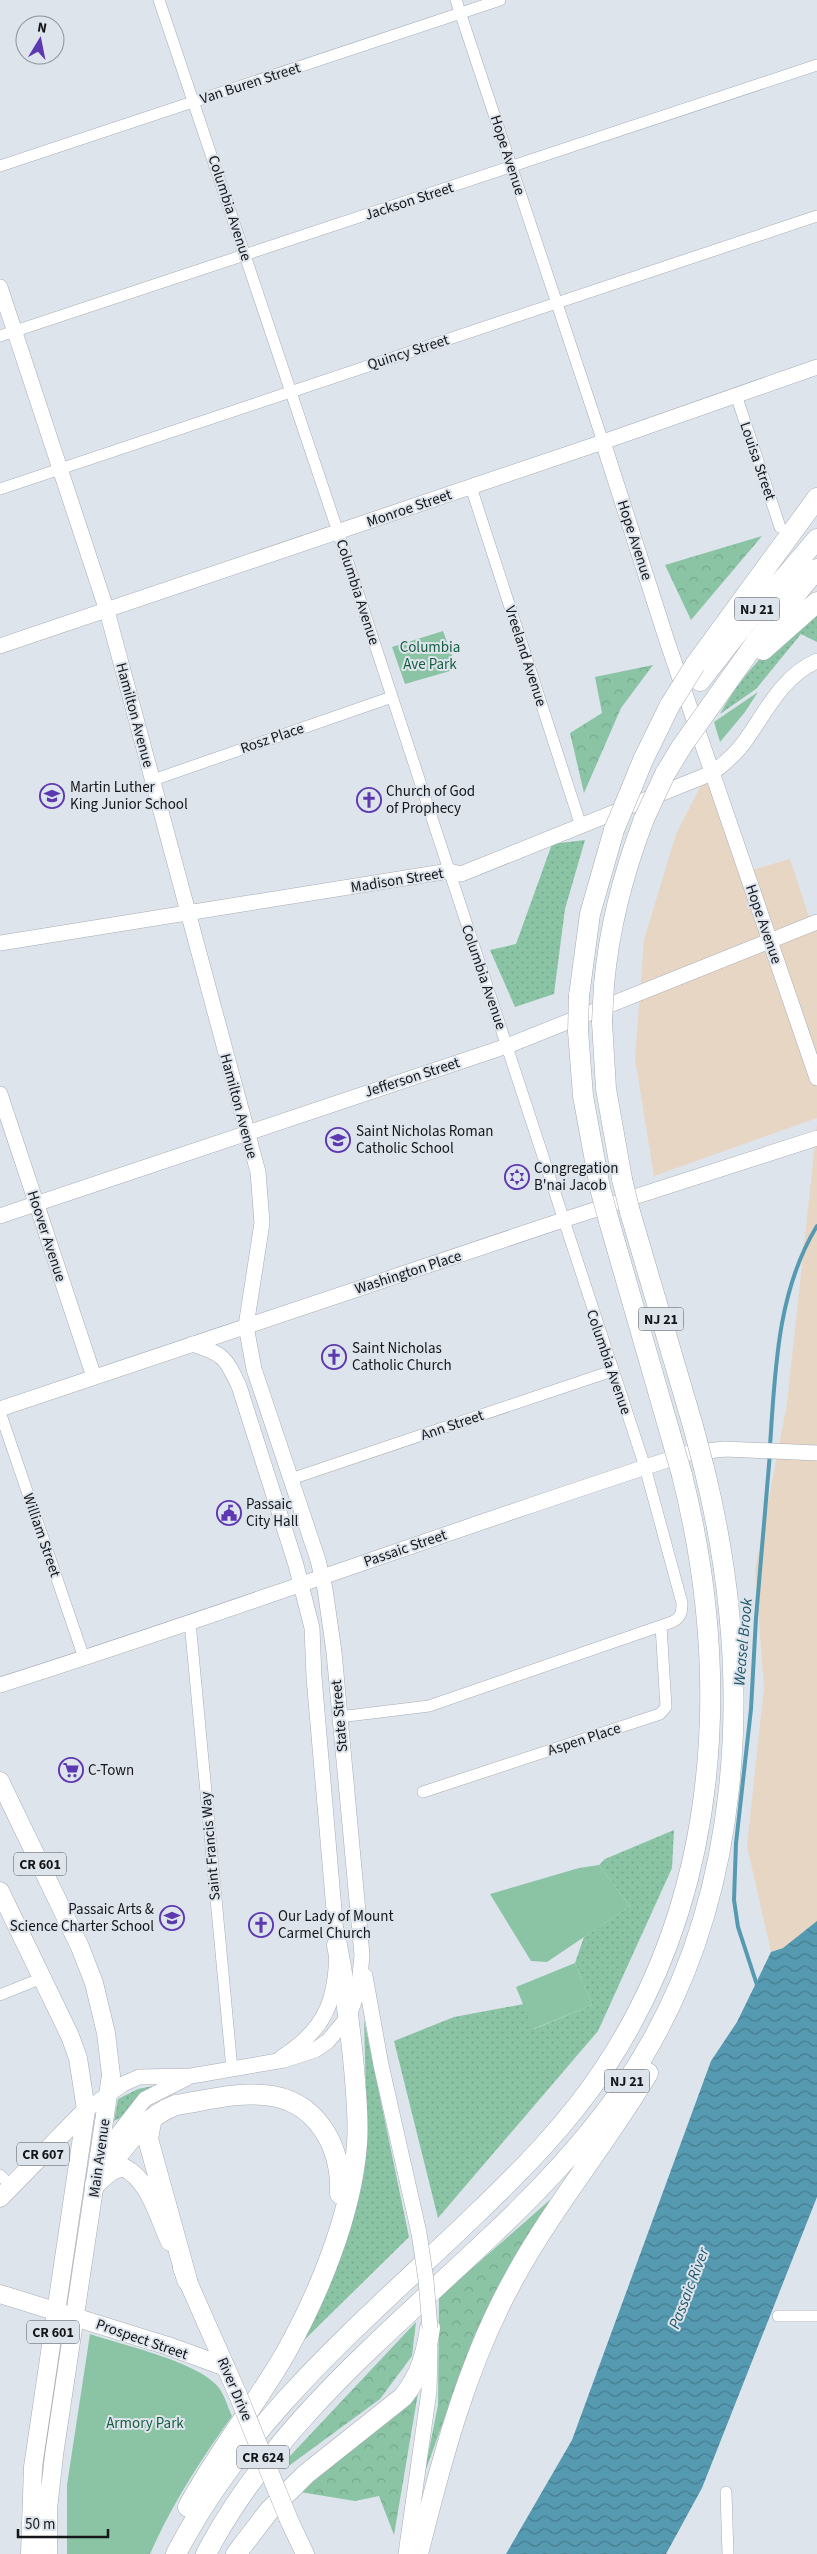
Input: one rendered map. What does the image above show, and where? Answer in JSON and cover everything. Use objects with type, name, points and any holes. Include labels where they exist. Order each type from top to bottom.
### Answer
[{"type":"highway","points":[[697,673],[817,498]]},
{"type":"highway","name":"NJ 21","points":[[176,2554],[205,2501],[263,2424],[355,2328],[504,2186],[562,2124],[606,2067],[648,1992],[673,1932],[691,1873],[706,1786],[710,1746],[711,1683],[708,1620],[700,1558],[682,1475],[600,1188],[582,1096],[578,1031],[579,996],[590,914],[614,830],[632,788],[672,711],[697,673],[754,612],[817,539]]},
{"type":"highway","name":"NJ 21","points":[[206,2554],[249,2483],[305,2416],[373,2347],[523,2204],[603,2115],[640,2061],[671,2002],[696,1940],[714,1877],[730,1782],[735,1684],[728,1586],[717,1522],[704,1468],[622,1179],[606,1089],[602,1022],[607,951],[619,893],[644,819],[666,774],[682,746],[756,642],[817,569]]},
{"type":"highway","points":[[709,708],[777,636],[817,602]]},
{"type":"highway","points":[[418,2554],[455,2422],[484,2339],[525,2258],[616,2126],[668,2038],[695,1969],[709,1912],[714,1877]]},
{"type":"highway","points":[[166,2554],[202,2480],[285,2353],[316,2288],[344,2211],[357,2144],[357,2102],[349,2016],[337,1945]]},
{"type":"highway","points":[[95,2185],[129,2143],[156,2114],[176,2105],[251,2094],[279,2098],[292,2103],[314,2118],[324,2129],[337,2154],[340,2181],[331,2237],[316,2288]]},
{"type":"highway","points":[[156,2114],[151,2122],[148,2139],[188,2280]]},
{"type":"highway","points":[[236,2554],[269,2511],[300,2480],[403,2397],[421,2369],[430,2328]]},
{"type":"main road","name":"Hamilton Avenue","points":[[0,287],[107,611],[245,1132],[258,1172],[262,1223],[246,1326]]},
{"type":"main road","name":"Monroe Street","points":[[0,646],[603,442],[817,367]]},
{"type":"main road","name":"Hope Avenue","points":[[603,442],[712,773],[817,1078]]},
{"type":"main road","name":"Madison Street","points":[[0,943],[448,871],[461,874],[712,773],[724,764],[744,742],[788,680],[817,661]]},
{"type":"main road","name":"Jefferson Street","points":[[0,1216],[245,1132],[507,1046],[817,922]]},
{"type":"main road","name":"Hoover Avenue","points":[[0,1094],[94,1377]]},
{"type":"main road","name":"Washington Place","points":[[0,1411],[94,1377],[563,1220],[817,1138]]},
{"type":"main road","name":"State Street","points":[[86,2110],[109,2093],[139,2078],[191,2076],[284,2060],[315,2050],[328,2041],[349,2016],[359,1987],[362,1955],[334,1652],[322,1577],[292,1479],[254,1369],[246,1326]]},
{"type":"main road","name":"State Street","points":[[192,1344],[216,1351],[229,1365],[239,1386],[302,1584],[312,1628],[315,1686],[337,1945],[334,1990],[324,2018],[316,2029],[294,2049],[266,2063]]},
{"type":"main road","name":"Passaic Street","points":[[0,1684],[84,1658],[645,1467],[708,1450],[817,1453]]},
{"type":"main road","name":"Main Avenue","points":[[0,1781],[80,1947],[94,1984],[106,2033],[112,2075],[77,2317],[53,2464],[48,2509],[48,2554]]},
{"type":"main road","name":"Main Avenue","points":[[0,1891],[76,2052],[86,2110],[33,2468],[30,2554]]},
{"type":"main road","points":[[362,1955],[381,2065],[419,2233],[426,2280],[430,2328],[429,2391],[406,2554]]},
{"type":"main road","name":"State Street","points":[[95,2185],[117,2135],[146,2099],[191,2076]]},
{"type":"main road","name":"CR 607","points":[[4,2187],[86,2110]]},
{"type":"main road","name":"River Drive","points":[[95,2185],[112,2171],[123,2168],[135,2173],[144,2186],[226,2367],[304,2554]]},
{"type":"main road","name":"Prospect Street","points":[[0,2294],[56,2310],[226,2367]]},
{"type":"street","name":"Columbia Avenue","points":[[159,0],[195,101],[338,532],[645,1467],[682,1603],[682,1611],[678,1619],[429,1706],[339,1718]]},
{"type":"street","name":"Hope Avenue","points":[[456,0],[603,442]]},
{"type":"street","name":"Van Buren Street","points":[[0,166],[500,0]]},
{"type":"street","name":"Jackson Street","points":[[0,336],[245,254],[512,168],[817,65]]},
{"type":"street","name":"Quincy Street","points":[[0,489],[817,216]]},
{"type":"street","name":"Louisa Street","points":[[736,395],[780,527]]},
{"type":"street","name":"Vreeland Avenue","points":[[471,487],[581,826]]},
{"type":"street","name":"Rosz Place","points":[[153,780],[392,696]]},
{"type":"street","name":"Ann Street","points":[[292,1479],[612,1370]]},
{"type":"street","name":"William Street","points":[[0,1411],[84,1658]]},
{"type":"street","name":"Saint Francis Way","points":[[190,1622],[232,2069]]},
{"type":"street","name":"Aspen Place","points":[[423,1792],[660,1714],[666,1707],[660,1626]]},
{"type":"street","points":[[0,1995],[42,1978]]},
{"type":"street","points":[[778,2316],[817,2316]]},
{"type":"street","points":[[726,2492],[728,2554]]},
{"type":"shaded area","points":[[712,764],[748,871],[790,859],[812,926],[817,924],[817,1118],[654,1176],[635,1059],[644,940],[676,834]]},
{"type":"shaded area","points":[[817,1124],[817,1921],[783,1948],[771,1952],[747,1846],[764,1687],[755,1570],[787,1404]]},
{"type":"green space","points":[[762,536],[691,620],[665,565]]},
{"type":"green space","points":[[817,611],[817,642],[801,634],[756,689],[720,714],[739,684],[762,656],[788,632]]},
{"type":"green space","name":"Columbia Ave Park","points":[[443,631],[457,669],[405,684],[392,647]]},
{"type":"green space","points":[[653,665],[621,708],[584,793],[570,733],[602,713],[595,677]]},
{"type":"green space","points":[[758,692],[745,712],[720,742],[714,722]]},
{"type":"green space","points":[[585,840],[565,909],[554,994],[515,1007],[490,950],[516,944],[552,844]]},
{"type":"green space","points":[[674,1830],[672,1868],[598,2031],[438,2218],[394,2041],[454,2017],[524,2004],[534,2029],[592,2005],[575,1963],[584,1937],[630,1906],[599,1865],[605,1859]]},
{"type":"green space","points":[[599,1865],[630,1906],[547,1962],[531,1961],[490,1894],[579,1868]]},
{"type":"green space","points":[[575,1963],[592,2005],[533,2029],[516,1987]]},
{"type":"green space","points":[[364,2020],[409,2237],[296,2348],[367,2133]]},
{"type":"green space","points":[[153,2086],[136,2099],[120,2118],[114,2121],[118,2099],[138,2089]]},
{"type":"green space","points":[[551,2199],[475,2334],[424,2475],[438,2405],[439,2297]]},
{"type":"green space","points":[[416,2322],[412,2356],[380,2399],[290,2465],[290,2456]]},
{"type":"green space","name":"Armory Park","points":[[90,2334],[159,2355],[195,2370],[219,2388],[232,2416],[187,2483],[150,2554],[67,2554],[67,2485]]},
{"type":"green space","points":[[419,2387],[394,2535],[379,2496],[355,2501],[300,2492]]},
{"type":"water","name":"Passaic River","points":[[817,1921],[817,2197],[702,2488],[666,2554],[506,2554],[572,2440],[711,2061],[737,2022],[771,1952],[783,1948]]},
{"type":"waterway","name":"Weasel Brook","points":[[770,1446],[780,1333],[793,1277],[817,1226]]},
{"type":"waterway","name":"Weasel Brook","points":[[758,1988],[738,1927],[734,1900],[736,1843],[751,1709],[756,1618],[770,1453]]},
{"type":"place","name":"Martin Luther King Junior School","points":[[52,796]]},
{"type":"place","name":"Church of God of Prophecy","points":[[369,800]]},
{"type":"place","name":"Saint Nicholas Roman Catholic School","points":[[338,1140]]},
{"type":"place","name":"Congregation B'nai Jacob","points":[[517,1177]]},
{"type":"place","name":"Saint Nicholas Catholic Church","points":[[334,1357]]},
{"type":"place","name":"Passaic City Hall","points":[[229,1513]]},
{"type":"place","name":"C-Town","points":[[71,1770]]},
{"type":"place","name":"Passaic Arts & Science Charter School","points":[[172,1918]]},
{"type":"place","name":"Our Lady of Mount Carmel Church","points":[[261,1925]]}]
